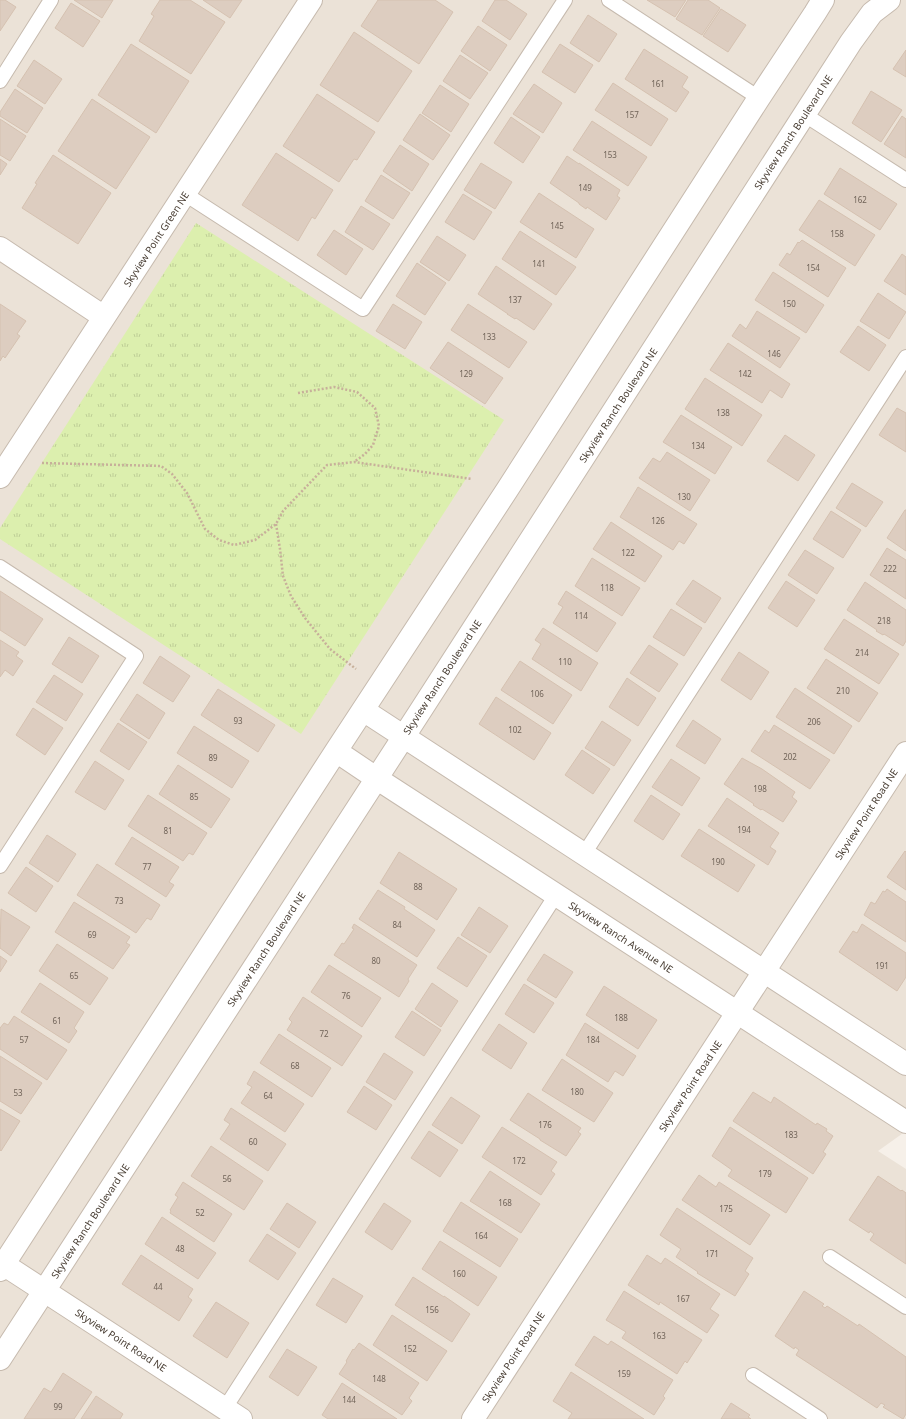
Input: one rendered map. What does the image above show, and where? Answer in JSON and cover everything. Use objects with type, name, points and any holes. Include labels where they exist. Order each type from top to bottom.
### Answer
[{"type":"street","name":"Skyview Point Green NE","points":[[0,477],[311,0]]},
{"type":"street","points":[[1,1266],[503,496],[823,0]]},
{"type":"street","name":"Skyview Ranch Boulevard NE","points":[[0,1359],[404,736],[851,42],[872,13],[889,0]]},
{"type":"street","points":[[0,248],[104,317]]},
{"type":"street","points":[[363,710],[906,1064]]},
{"type":"street","name":"Skyview Ranch Avenue NE","points":[[336,751],[906,1122]]},
{"type":"street","name":"Skyview Point Road NE","points":[[473,1419],[906,752]]},
{"type":"street","name":"Skyview Point Road NE","points":[[1,1266],[44,1291],[233,1414]]},
{"type":"lane","points":[[0,80],[51,0]]},
{"type":"lane","points":[[185,194],[363,309],[565,0]]},
{"type":"lane","points":[[609,0],[759,98]]},
{"type":"lane","points":[[805,115],[906,180]]},
{"type":"lane","points":[[584,854],[906,356]]},
{"type":"lane","points":[[0,567],[136,656],[0,866]]},
{"type":"lane","points":[[233,1414],[556,895]]},
{"type":"lane","points":[[830,1257],[906,1307]]},
{"type":"lane","points":[[753,1375],[820,1419]]},
{"type":"path","points":[[298,393],[334,388],[342,389],[357,392],[375,408],[379,426],[373,444],[365,454],[354,462]]},
{"type":"path","points":[[17,450],[35,462],[161,466],[172,474],[187,493],[205,529],[219,540],[234,545],[255,540],[276,524],[283,511],[327,466],[354,462],[472,479]]},
{"type":"path","points":[[276,524],[283,576],[291,596],[304,618],[330,649],[357,670]]},
{"type":"shaded area","points":[[0,0],[906,0],[906,1131],[878,1151],[906,1169],[906,1419],[0,1419]]},
{"type":"green space","points":[[196,223],[504,420],[301,734],[0,539],[0,528]]},
{"type":"building","points":[[0,0],[5,0],[16,7],[0,31]]},
{"type":"building","points":[[74,0],[113,0],[102,18]]},
{"type":"building","points":[[160,0],[190,0],[225,22],[191,74],[139,41],[154,16],[151,14]]},
{"type":"building","points":[[203,0],[242,0],[230,18]]},
{"type":"building","points":[[378,0],[435,0],[453,12],[419,64],[361,26]]},
{"type":"building","points":[[495,0],[506,0],[527,14],[510,40],[482,21]]},
{"type":"building","points":[[647,0],[686,0],[675,17]]},
{"type":"building","points":[[688,0],[708,0],[720,8],[702,35],[676,19]]},
{"type":"building","points":[[71,3],[100,21],[83,47],[55,28]]},
{"type":"building","points":[[721,9],[746,25],[728,52],[703,36]]},
{"type":"building","points":[[588,15],[617,34],[599,62],[570,43]]},
{"type":"building","points":[[478,26],[507,45],[490,71],[461,51]]},
{"type":"building","points":[[354,32],[412,71],[378,122],[320,85]]},
{"type":"building","points":[[131,44],[189,81],[156,133],[98,95]]},
{"type":"building","points":[[560,44],[593,65],[575,93],[542,72]]},
{"type":"building","points":[[644,49],[688,77],[682,87],[689,92],[676,112],[625,79]]},
{"type":"building","points":[[906,50],[906,77],[893,69]]},
{"type":"building","points":[[460,55],[488,73],[470,99],[443,81]]},
{"type":"building","points":[[34,60],[62,79],[45,104],[17,86]]},
{"type":"building","points":[[613,83],[668,119],[651,146],[595,110]]},
{"type":"building","points":[[534,84],[562,103],[543,133],[513,114]]},
{"type":"building","points":[[440,85],[469,104],[451,132],[422,113]]},
{"type":"building","points":[[15,89],[43,108],[27,133],[0,116],[0,112]]},
{"type":"building","points":[[871,91],[902,110],[881,142],[852,123]]},
{"type":"building","points":[[317,94],[375,132],[357,160],[354,159],[339,182],[283,146]]},
{"type":"building","points":[[92,99],[150,137],[116,189],[58,151]]},
{"type":"building","points":[[420,114],[450,135],[433,160],[403,140]]},
{"type":"building","points":[[902,116],[906,119],[906,158],[884,144]]},
{"type":"building","points":[[511,117],[540,137],[523,163],[494,143]]},
{"type":"building","points":[[0,119],[26,136],[10,161],[0,155]]},
{"type":"building","points":[[592,121],[647,157],[628,186],[573,150]]},
{"type":"building","points":[[400,145],[429,164],[412,191],[383,171]]},
{"type":"building","points":[[276,153],[333,190],[315,219],[312,217],[298,241],[242,205]]},
{"type":"building","points":[[53,155],[111,193],[78,244],[22,208],[37,184],[35,183]]},
{"type":"building","points":[[567,156],[620,190],[617,196],[620,198],[606,220],[587,207],[586,209],[550,183]]},
{"type":"building","points":[[0,159],[7,164],[0,175]]},
{"type":"building","points":[[481,163],[512,182],[495,209],[464,190]]},
{"type":"building","points":[[840,168],[897,204],[880,230],[824,194]]},
{"type":"building","points":[[381,175],[410,193],[393,219],[365,201]]},
{"type":"building","points":[[539,193],[594,229],[576,258],[520,222]]},
{"type":"building","points":[[463,194],[492,212],[474,240],[445,222]]},
{"type":"building","points":[[819,200],[875,235],[855,266],[799,230]]},
{"type":"building","points":[[361,206],[390,224],[373,250],[345,232]]},
{"type":"building","points":[[334,230],[363,249],[346,275],[317,255]]},
{"type":"building","points":[[520,231],[576,267],[556,295],[502,259]]},
{"type":"building","points":[[437,236],[466,255],[449,281],[420,262]]},
{"type":"building","points":[[802,240],[846,268],[828,297],[779,265],[787,253],[790,255],[798,242],[799,243]]},
{"type":"building","points":[[902,254],[906,257],[906,295],[884,281]]},
{"type":"building","points":[[417,263],[446,283],[425,315],[396,296]]},
{"type":"building","points":[[496,266],[552,304],[534,330],[478,294]]},
{"type":"building","points":[[773,272],[824,305],[806,333],[755,300]]},
{"type":"building","points":[[878,293],[906,312],[889,339],[860,321]]},
{"type":"building","points":[[0,304],[26,321],[17,334],[20,336],[5,358],[3,356],[0,361]]},
{"type":"building","points":[[393,304],[422,322],[405,349],[376,331]]},
{"type":"building","points":[[468,304],[527,342],[509,368],[451,330]]},
{"type":"building","points":[[757,311],[800,338],[780,368],[732,336],[740,324],[746,329]]},
{"type":"building","points":[[858,326],[886,345],[869,371],[840,352]]},
{"type":"building","points":[[448,342],[503,378],[485,404],[430,368]]},
{"type":"building","points":[[728,343],[790,384],[782,398],[770,390],[762,403],[710,370]]},
{"type":"building","points":[[705,378],[762,415],[742,446],[685,409]]},
{"type":"building","points":[[897,408],[906,413],[906,452],[879,435]]},
{"type":"building","points":[[681,415],[732,447],[715,474],[663,442]]},
{"type":"building","points":[[785,435],[815,455],[798,481],[767,461]]},
{"type":"building","points":[[667,452],[710,480],[690,511],[639,478],[653,458],[660,462]]},
{"type":"building","points":[[852,483],[883,502],[866,527],[836,508]]},
{"type":"building","points":[[638,487],[697,524],[684,544],[679,541],[673,550],[620,517]]},
{"type":"building","points":[[906,510],[906,551],[887,538]]},
{"type":"building","points":[[831,511],[861,530],[843,558],[813,539]]},
{"type":"building","points":[[611,522],[662,556],[645,582],[593,549]]},
{"type":"building","points":[[887,548],[906,560],[906,599],[870,575]]},
{"type":"building","points":[[805,550],[834,568],[817,594],[788,575]]},
{"type":"building","points":[[592,558],[640,588],[622,616],[575,586]]},
{"type":"building","points":[[693,580],[721,598],[705,623],[676,604]]},
{"type":"building","points":[[786,581],[815,600],[797,627],[768,608]]},
{"type":"building","points":[[865,582],[906,610],[906,641],[903,646],[884,634],[883,635],[876,631],[877,630],[847,610]]},
{"type":"building","points":[[0,591],[43,619],[25,646],[0,630]]},
{"type":"building","points":[[566,591],[616,623],[597,652],[553,623],[563,607],[558,604]]},
{"type":"building","points":[[671,609],[702,628],[684,656],[653,637]]},
{"type":"building","points":[[844,619],[899,654],[879,684],[824,649]]},
{"type":"building","points":[[543,628],[598,663],[581,691],[532,659],[541,644],[535,640]]},
{"type":"building","points":[[69,637],[99,656],[82,683],[52,664]]},
{"type":"building","points":[[0,640],[19,652],[16,656],[23,661],[13,676],[5,670],[0,677]]},
{"type":"building","points":[[649,645],[678,664],[659,692],[630,673]]},
{"type":"building","points":[[739,652],[769,672],[751,700],[721,680]]},
{"type":"building","points":[[160,656],[190,676],[173,702],[143,683]]},
{"type":"building","points":[[826,659],[878,693],[859,722],[807,688]]},
{"type":"building","points":[[520,661],[572,695],[553,724],[501,690]]},
{"type":"building","points":[[54,675],[83,694],[66,721],[36,702]]},
{"type":"building","points":[[627,678],[656,698],[638,726],[609,707]]},
{"type":"building","points":[[795,688],[852,726],[834,754],[776,717]]},
{"type":"building","points":[[218,689],[275,725],[258,752],[201,715]]},
{"type":"building","points":[[137,694],[165,713],[149,739],[120,720]]},
{"type":"building","points":[[496,697],[551,733],[534,760],[479,724]]},
{"type":"building","points":[[33,708],[63,728],[45,755],[16,735]]},
{"type":"building","points":[[693,720],[721,739],[705,764],[676,746]]},
{"type":"building","points":[[602,721],[631,740],[614,766],[585,748]]},
{"type":"building","points":[[118,723],[147,742],[129,770],[100,751]]},
{"type":"building","points":[[774,725],[830,760],[810,789],[751,751],[765,730],[769,733]]},
{"type":"building","points":[[194,726],[249,761],[232,788],[177,753]]},
{"type":"building","points":[[582,750],[610,769],[593,794],[565,775]]},
{"type":"building","points":[[742,758],[762,769],[795,792],[792,797],[797,801],[783,822],[753,805],[754,804],[724,784]]},
{"type":"building","points":[[671,759],[700,778],[682,806],[652,787]]},
{"type":"building","points":[[95,761],[124,780],[105,810],[75,792]]},
{"type":"building","points":[[178,765],[230,799],[211,828],[159,794]]},
{"type":"building","points":[[148,795],[207,833],[193,855],[189,853],[183,861],[128,826]]},
{"type":"building","points":[[651,795],[680,814],[663,840],[634,821]]},
{"type":"building","points":[[727,798],[779,833],[770,847],[776,851],[768,865],[708,826]]},
{"type":"building","points":[[699,829],[755,865],[738,892],[681,856]]},
{"type":"building","points":[[47,835],[76,854],[58,882],[29,863]]},
{"type":"building","points":[[132,837],[179,867],[169,882],[174,885],[166,897],[115,864]]},
{"type":"building","points":[[905,851],[906,852],[906,890],[887,877]]},
{"type":"building","points":[[399,852],[457,889],[437,920],[380,883]]},
{"type":"building","points":[[97,864],[160,905],[151,920],[147,918],[136,933],[77,895]]},
{"type":"building","points":[[26,867],[53,886],[36,912],[8,893]]},
{"type":"building","points":[[887,889],[906,902],[906,942],[864,915],[871,902],[875,904],[883,891],[885,892]]},
{"type":"building","points":[[378,890],[405,907],[404,909],[435,930],[417,957],[359,919]]},
{"type":"building","points":[[74,902],[130,937],[126,943],[130,945],[113,969],[55,932]]},
{"type":"building","points":[[479,907],[508,926],[490,953],[461,935]]},
{"type":"building","points":[[1,909],[30,927],[11,956],[0,948]]},
{"type":"building","points":[[354,924],[417,965],[399,997],[334,955],[342,943],[344,944],[354,929],[352,928]]},
{"type":"building","points":[[862,924],[906,953],[906,977],[897,991],[839,952],[853,931],[857,933]]},
{"type":"building","points":[[458,937],[487,956],[467,987],[437,968]]},
{"type":"building","points":[[57,944],[108,978],[90,1005],[39,971]]},
{"type":"building","points":[[544,954],[573,972],[556,998],[527,980]]},
{"type":"building","points":[[0,956],[7,961],[0,972]]},
{"type":"building","points":[[329,965],[381,998],[362,1027],[311,992]]},
{"type":"building","points":[[40,983],[84,1012],[74,1028],[77,1031],[69,1043],[21,1012]]},
{"type":"building","points":[[432,983],[458,1001],[441,1027],[415,1009]]},
{"type":"building","points":[[524,984],[554,1003],[534,1033],[505,1014]]},
{"type":"building","points":[[604,986],[657,1020],[638,1049],[586,1015]]},
{"type":"building","points":[[303,997],[362,1036],[342,1066],[287,1030],[292,1022],[289,1019]]},
{"type":"building","points":[[412,1011],[441,1030],[424,1056],[395,1037]]},
{"type":"building","points":[[14,1016],[67,1050],[47,1080],[0,1049],[0,1028],[4,1023],[8,1025]]},
{"type":"building","points":[[585,1023],[636,1056],[623,1076],[615,1071],[608,1082],[566,1055]]},
{"type":"building","points":[[499,1024],[527,1043],[511,1069],[482,1050]]},
{"type":"building","points":[[279,1034],[331,1068],[312,1097],[260,1063]]},
{"type":"building","points":[[384,1053],[413,1072],[395,1100],[366,1082]]},
{"type":"building","points":[[0,1056],[42,1083],[21,1114],[0,1101]]},
{"type":"building","points":[[562,1059],[613,1093],[594,1122],[542,1090]]},
{"type":"building","points":[[254,1071],[304,1104],[285,1132],[241,1103],[252,1087],[247,1084]]},
{"type":"building","points":[[364,1086],[392,1105],[376,1130],[347,1112]]},
{"type":"building","points":[[753,1092],[771,1103],[774,1097],[816,1125],[817,1123],[827,1129],[826,1131],[833,1136],[823,1152],[826,1154],[813,1174],[733,1121]]},
{"type":"building","points":[[528,1093],[581,1128],[578,1132],[581,1134],[566,1156],[510,1120]]},
{"type":"building","points":[[451,1097],[480,1116],[462,1144],[432,1125]]},
{"type":"building","points":[[231,1108],[286,1144],[268,1171],[220,1139],[230,1124],[224,1120]]},
{"type":"building","points":[[0,1109],[20,1121],[1,1151],[0,1150]]},
{"type":"building","points":[[502,1127],[557,1162],[551,1171],[555,1174],[541,1195],[482,1157]]},
{"type":"building","points":[[730,1127],[808,1178],[786,1213],[728,1176],[732,1170],[712,1156]]},
{"type":"building","points":[[429,1131],[458,1150],[440,1177],[411,1158]]},
{"type":"building","points":[[211,1146],[263,1181],[244,1210],[191,1176]]},
{"type":"building","points":[[490,1171],[540,1204],[521,1233],[470,1201]]},
{"type":"building","points":[[699,1175],[716,1187],[719,1182],[770,1215],[750,1245],[682,1200]]},
{"type":"building","points":[[878,1176],[906,1193],[906,1264],[870,1240],[874,1234],[870,1231],[869,1233],[849,1220]]},
{"type":"building","points":[[183,1182],[232,1214],[214,1242],[170,1213],[170,1210],[178,1197],[175,1195]]},
{"type":"building","points":[[461,1202],[518,1239],[500,1267],[443,1231]]},
{"type":"building","points":[[287,1203],[316,1222],[299,1248],[270,1229]]},
{"type":"building","points":[[384,1203],[411,1221],[392,1250],[365,1232]]},
{"type":"building","points":[[677,1208],[753,1258],[745,1271],[749,1274],[735,1296],[697,1273],[698,1272],[676,1257],[681,1249],[660,1235]]},
{"type":"building","points":[[162,1217],[216,1253],[198,1279],[145,1244]]},
{"type":"building","points":[[267,1234],[296,1253],[278,1280],[249,1261]]},
{"type":"building","points":[[440,1241],[497,1277],[478,1306],[422,1269]]},
{"type":"building","points":[[141,1255],[193,1289],[188,1297],[192,1300],[179,1321],[122,1284]]},
{"type":"building","points":[[647,1255],[661,1264],[665,1258],[720,1294],[710,1309],[719,1315],[707,1333],[660,1302],[659,1305],[628,1285]]},
{"type":"building","points":[[413,1277],[470,1314],[452,1342],[395,1305]]},
{"type":"building","points":[[333,1278],[363,1296],[346,1323],[316,1305]]},
{"type":"building","points":[[624,1291],[702,1340],[687,1363],[685,1361],[677,1374],[622,1338],[626,1332],[606,1320]]},
{"type":"building","points":[[804,1291],[824,1304],[822,1306],[825,1308],[827,1306],[858,1326],[859,1324],[906,1357],[906,1414],[903,1419],[883,1407],[885,1405],[881,1403],[877,1408],[796,1355],[799,1350],[795,1347],[794,1349],[775,1336]]},
{"type":"building","points":[[216,1302],[249,1323],[227,1358],[193,1336]]},
{"type":"building","points":[[392,1315],[447,1351],[427,1381],[373,1345]]},
{"type":"building","points":[[594,1336],[608,1345],[611,1341],[673,1380],[663,1396],[665,1398],[654,1415],[575,1365]]},
{"type":"building","points":[[359,1343],[419,1383],[409,1398],[412,1401],[402,1415],[339,1374],[353,1349],[354,1350]]},
{"type":"building","points":[[287,1349],[317,1367],[298,1396],[269,1377]]},
{"type":"building","points":[[571,1372],[644,1419],[568,1419],[572,1413],[553,1401]]},
{"type":"building","points":[[63,1373],[92,1392],[74,1419],[24,1419],[44,1388],[51,1392]]},
{"type":"building","points":[[342,1383],[397,1419],[328,1419],[322,1415]]},
{"type":"building","points":[[96,1396],[123,1414],[120,1419],[81,1419]]},
{"type":"building","points":[[731,1403],[750,1415],[748,1417],[751,1419],[721,1419]]}]
